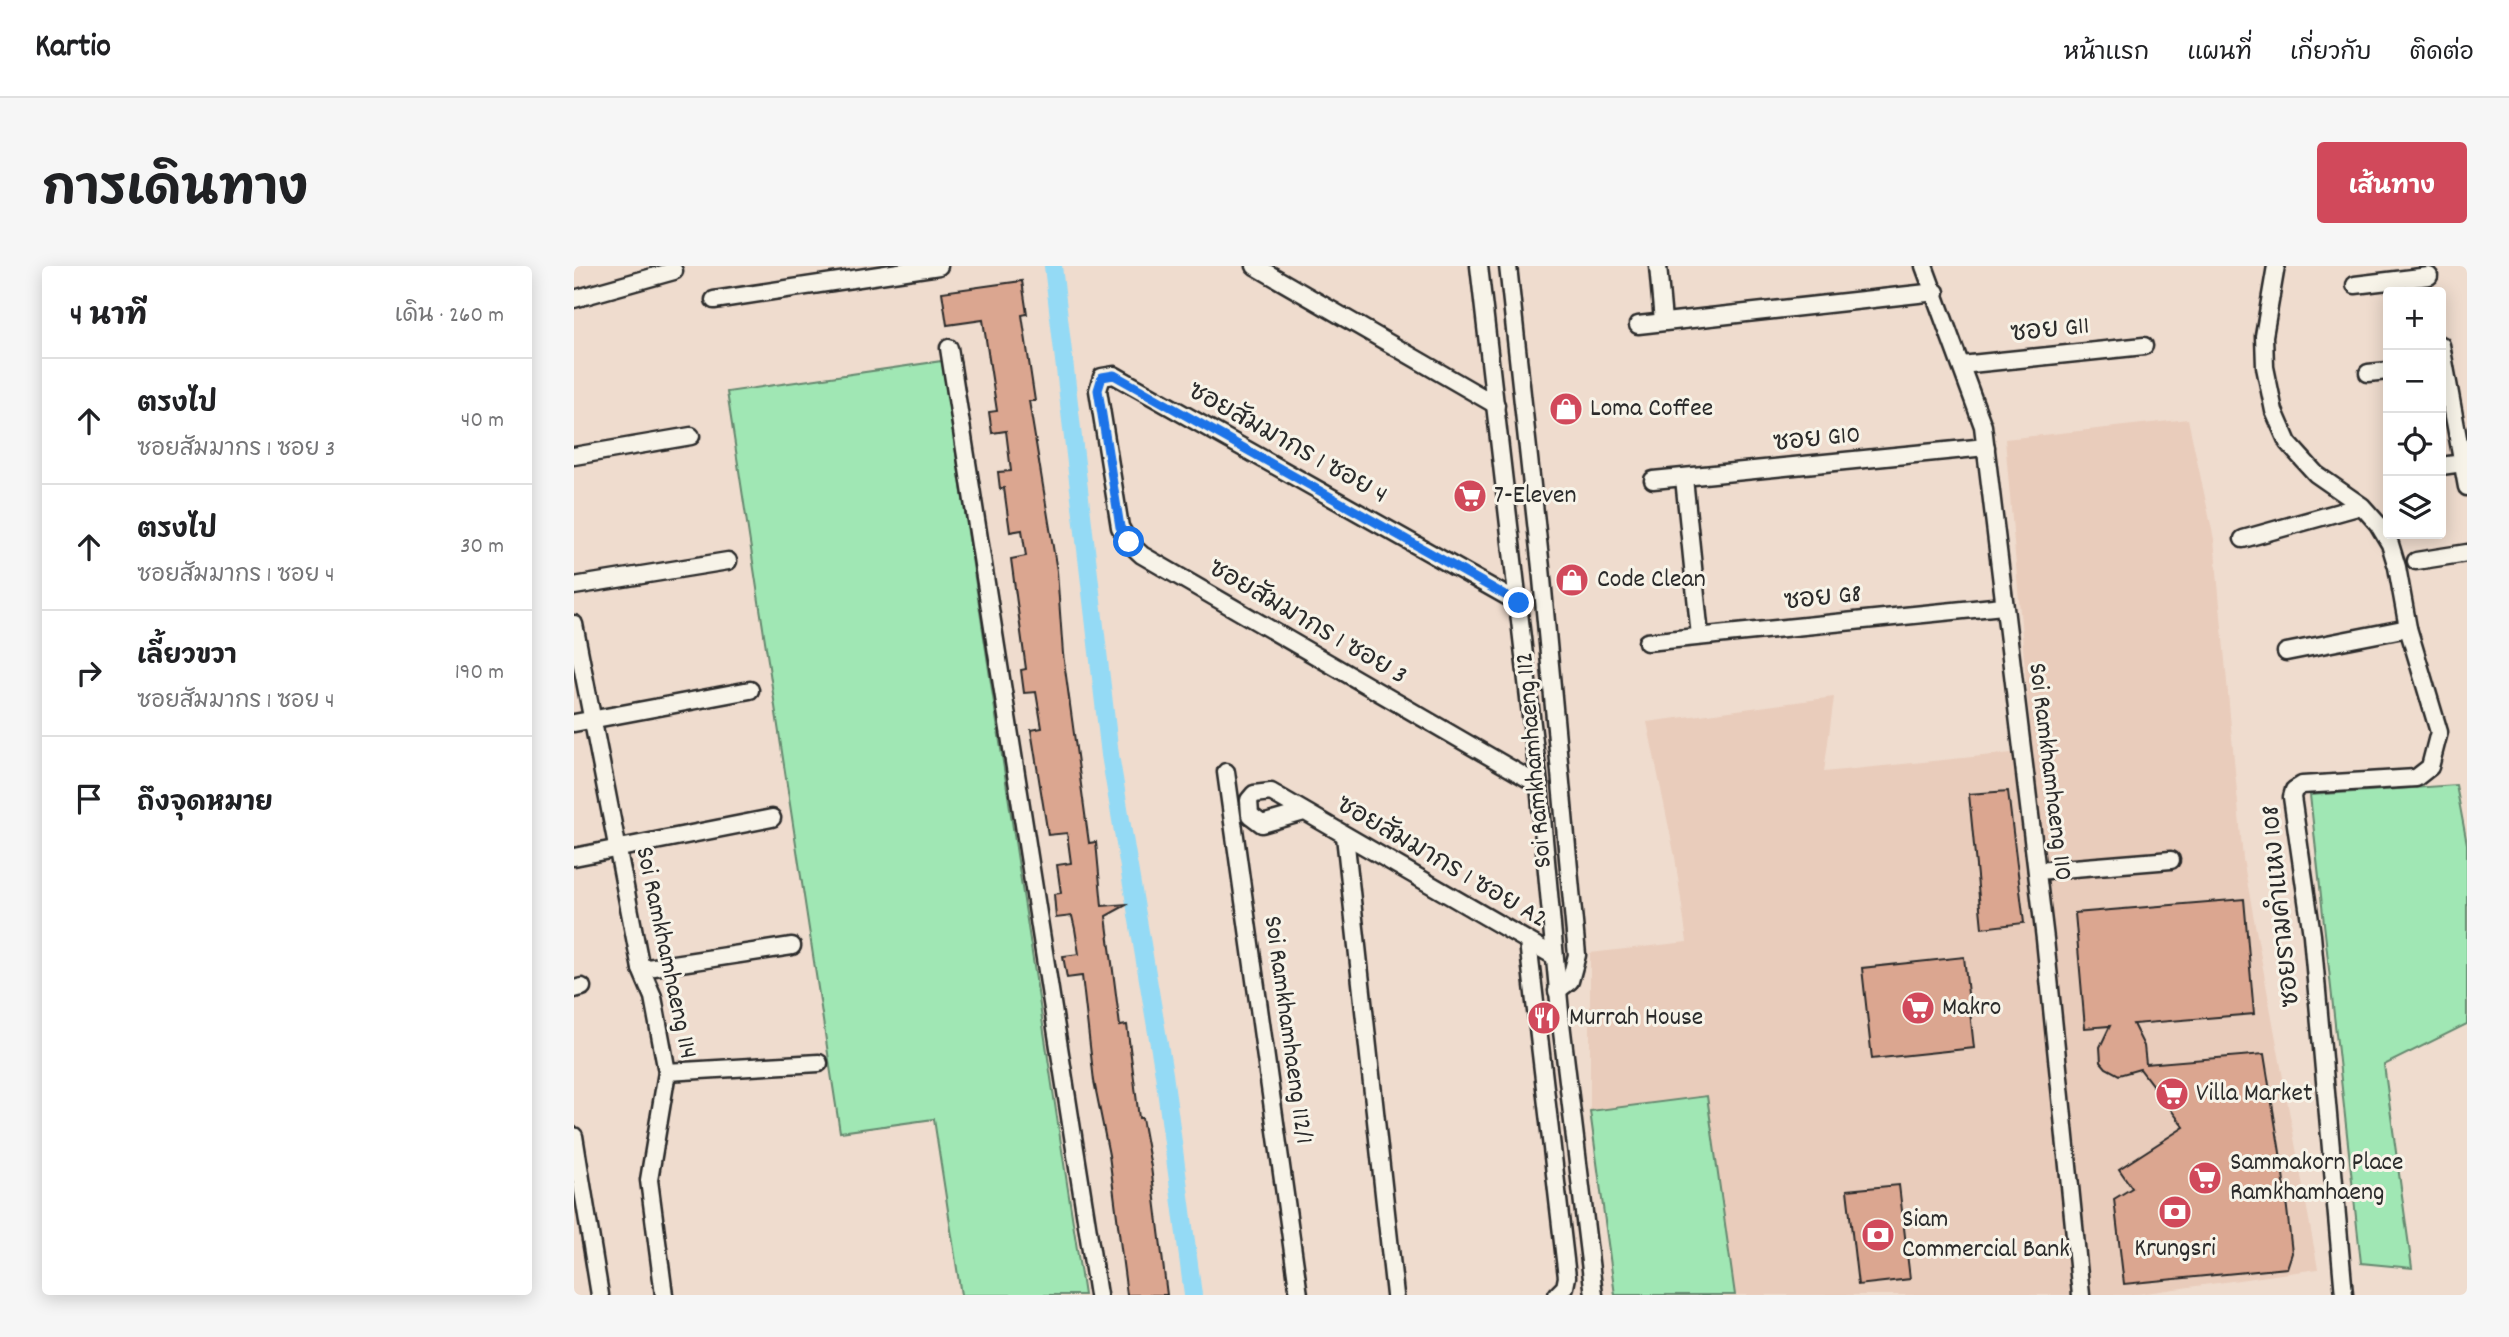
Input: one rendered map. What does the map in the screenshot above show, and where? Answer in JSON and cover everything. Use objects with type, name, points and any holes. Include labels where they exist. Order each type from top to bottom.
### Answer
[{"type":"street","points":[[1255,266],[1496,405]]},
{"type":"street","name":"Soi Ramkhamhaeng 112","points":[[1479,266],[1539,785],[1557,991],[1594,1295]]},
{"type":"street","name":"Soi Ramkhamhaeng 112","points":[[1508,266],[1541,568],[1577,955],[1570,981],[1557,991]]},
{"type":"street","points":[[1658,266],[1663,321]]},
{"type":"street","name":"Soi Ramkhamhaeng 110","points":[[1924,266],[1936,292],[1983,426],[1999,537],[2003,606],[2037,871],[2081,1295]]},
{"type":"street","name":"ซอยรามคำแหง 108","points":[[2276,266],[2273,302],[2264,336],[2265,367],[2274,411],[2288,443],[2316,474],[2361,506],[2378,524],[2390,544],[2398,567],[2408,628],[2439,732],[2430,767],[2416,778],[2302,785],[2294,790],[2292,797],[2312,935],[2344,1295]]},
{"type":"street","points":[[713,300],[939,267]]},
{"type":"street","points":[[574,299],[674,271]]},
{"type":"street","points":[[2356,285],[2428,271]]},
{"type":"street","points":[[1638,325],[1936,292]]},
{"type":"street","name":"ซอย G11","points":[[1961,365],[2144,346]]},
{"type":"street","points":[[949,348],[1098,1295]]},
{"type":"street","points":[[2368,373],[2383,372]]},
{"type":"street","name":"ซอยสัมมากร 1 ซอย 4","points":[[1109,458],[1098,390],[1102,377],[1114,375],[1519,603]]},
{"type":"street","points":[[2446,384],[2467,487]]},
{"type":"street","points":[[574,456],[691,436]]},
{"type":"street","name":"ซอย G10","points":[[1653,480],[1986,447]]},
{"type":"street","name":"ซอยสัมมากร 1 ซอย 3","points":[[1109,458],[1120,527],[1129,542],[1142,555],[1539,785]]},
{"type":"street","points":[[2446,465],[2463,463]]},
{"type":"street","points":[[1684,478],[1700,636]]},
{"type":"street","points":[[2243,539],[2361,506]]},
{"type":"street","points":[[2416,561],[2467,553]]},
{"type":"street","points":[[574,586],[728,561]]},
{"type":"street","points":[[1516,572],[1541,568]]},
{"type":"street","name":"ซอย G8","points":[[1647,642],[2003,606]]},
{"type":"street","name":"Soi Ramkhamhaeng 114","points":[[574,624],[641,969],[653,997],[667,1073],[649,1181],[664,1295]]},
{"type":"street","points":[[2286,652],[2408,628]]},
{"type":"street","points":[[574,723],[750,690]]},
{"type":"street","name":"Soi Ramkhamhaeng 112/1","points":[[1226,772],[1299,1295]]},
{"type":"street","name":"ซอยสัมมากร 1 ซอย A2","points":[[1304,812],[1554,956]]},
{"type":"street","points":[[1542,821],[1565,815]]},
{"type":"street","points":[[574,857],[618,851],[772,818]]},
{"type":"street","points":[[1345,836],[1395,1295]]},
{"type":"street","points":[[2037,871],[2171,860]]},
{"type":"street","points":[[1528,942],[1567,1277],[1565,1287],[1557,1295]]},
{"type":"street","points":[[641,969],[792,946]]},
{"type":"street","points":[[667,1073],[818,1063]]},
{"type":"street","points":[[574,1136],[600,1295]]},
{"type":"shaded area","points":[[2188,419],[2214,539],[2243,859],[2318,1269],[2132,1295],[1735,1295],[1707,1096],[1590,1111],[1590,953],[1687,942],[1675,857],[1647,722],[1834,697],[1824,772],[2032,751],[2005,439]]},
{"type":"green space","points":[[942,361],[1084,1295],[961,1295],[934,1119],[840,1132],[727,392]]},
{"type":"green space","points":[[2456,785],[2467,844],[2467,1024],[2384,1065],[2412,1268],[2361,1263],[2310,795]]},
{"type":"green space","points":[[1707,1096],[1735,1295],[1615,1295],[1590,1111]]},
{"type":"building","points":[[1022,281],[1027,314],[1022,315],[1035,401],[1029,401],[1057,571],[1063,654],[1089,843],[1096,842],[1102,906],[1128,904],[1106,916],[1120,1026],[1127,1025],[1139,1118],[1142,1118],[1151,1167],[1167,1295],[1127,1295],[1109,1155],[1094,1081],[1082,976],[1067,978],[1063,956],[1079,954],[1075,929],[1072,916],[1056,918],[1054,894],[1061,893],[1057,865],[1071,863],[1067,833],[1048,835],[1031,730],[1042,728],[1036,692],[1024,693],[1021,670],[1026,669],[1011,559],[1026,556],[1022,530],[1010,532],[1004,488],[1000,489],[998,472],[1011,471],[1006,431],[992,433],[989,412],[997,411],[983,320],[947,325],[942,292]]},
{"type":"building","points":[[2008,791],[2024,923],[1982,928],[1969,794]]},
{"type":"building","points":[[2244,899],[2254,1014],[2133,1024],[2144,1046],[2146,1064],[2264,1054],[2282,1165],[2292,1253],[2287,1268],[2124,1284],[2114,1199],[2132,1188],[2119,1169],[2184,1127],[2140,1069],[2119,1075],[2101,1062],[2100,1047],[2110,1026],[2085,1028],[2075,913]]},
{"type":"building","name":"Makro","points":[[1964,957],[1974,1048],[1872,1059],[1862,968]]},
{"type":"building","name":"Siam Commercial Bank","points":[[1899,1185],[1910,1279],[1858,1285],[1847,1190]]},
{"type":"waterway","points":[[1053,266],[1110,755],[1164,1074],[1193,1295]]},
{"type":"place","name":"Loma Coffee","points":[[1566,409]]},
{"type":"place","name":"7-Eleven","points":[[1470,496]]},
{"type":"place","name":"Code Clean","points":[[1572,580]]},
{"type":"place","name":"Makro","points":[[1918,1008]]},
{"type":"place","name":"Murrah House","points":[[1544,1018]]},
{"type":"place","name":"Villa Market","points":[[2172,1094]]},
{"type":"place","name":"Sammakorn Place Ramkhamhaeng","points":[[2205,1178]]},
{"type":"place","name":"Krungsri","points":[[2175,1212]]},
{"type":"place","name":"Siam Commercial Bank","points":[[1878,1235]]},
{"type":"route","points":[[1129,542],[1120,527],[1098,390],[1102,377],[1114,375],[1519,603]]}]
